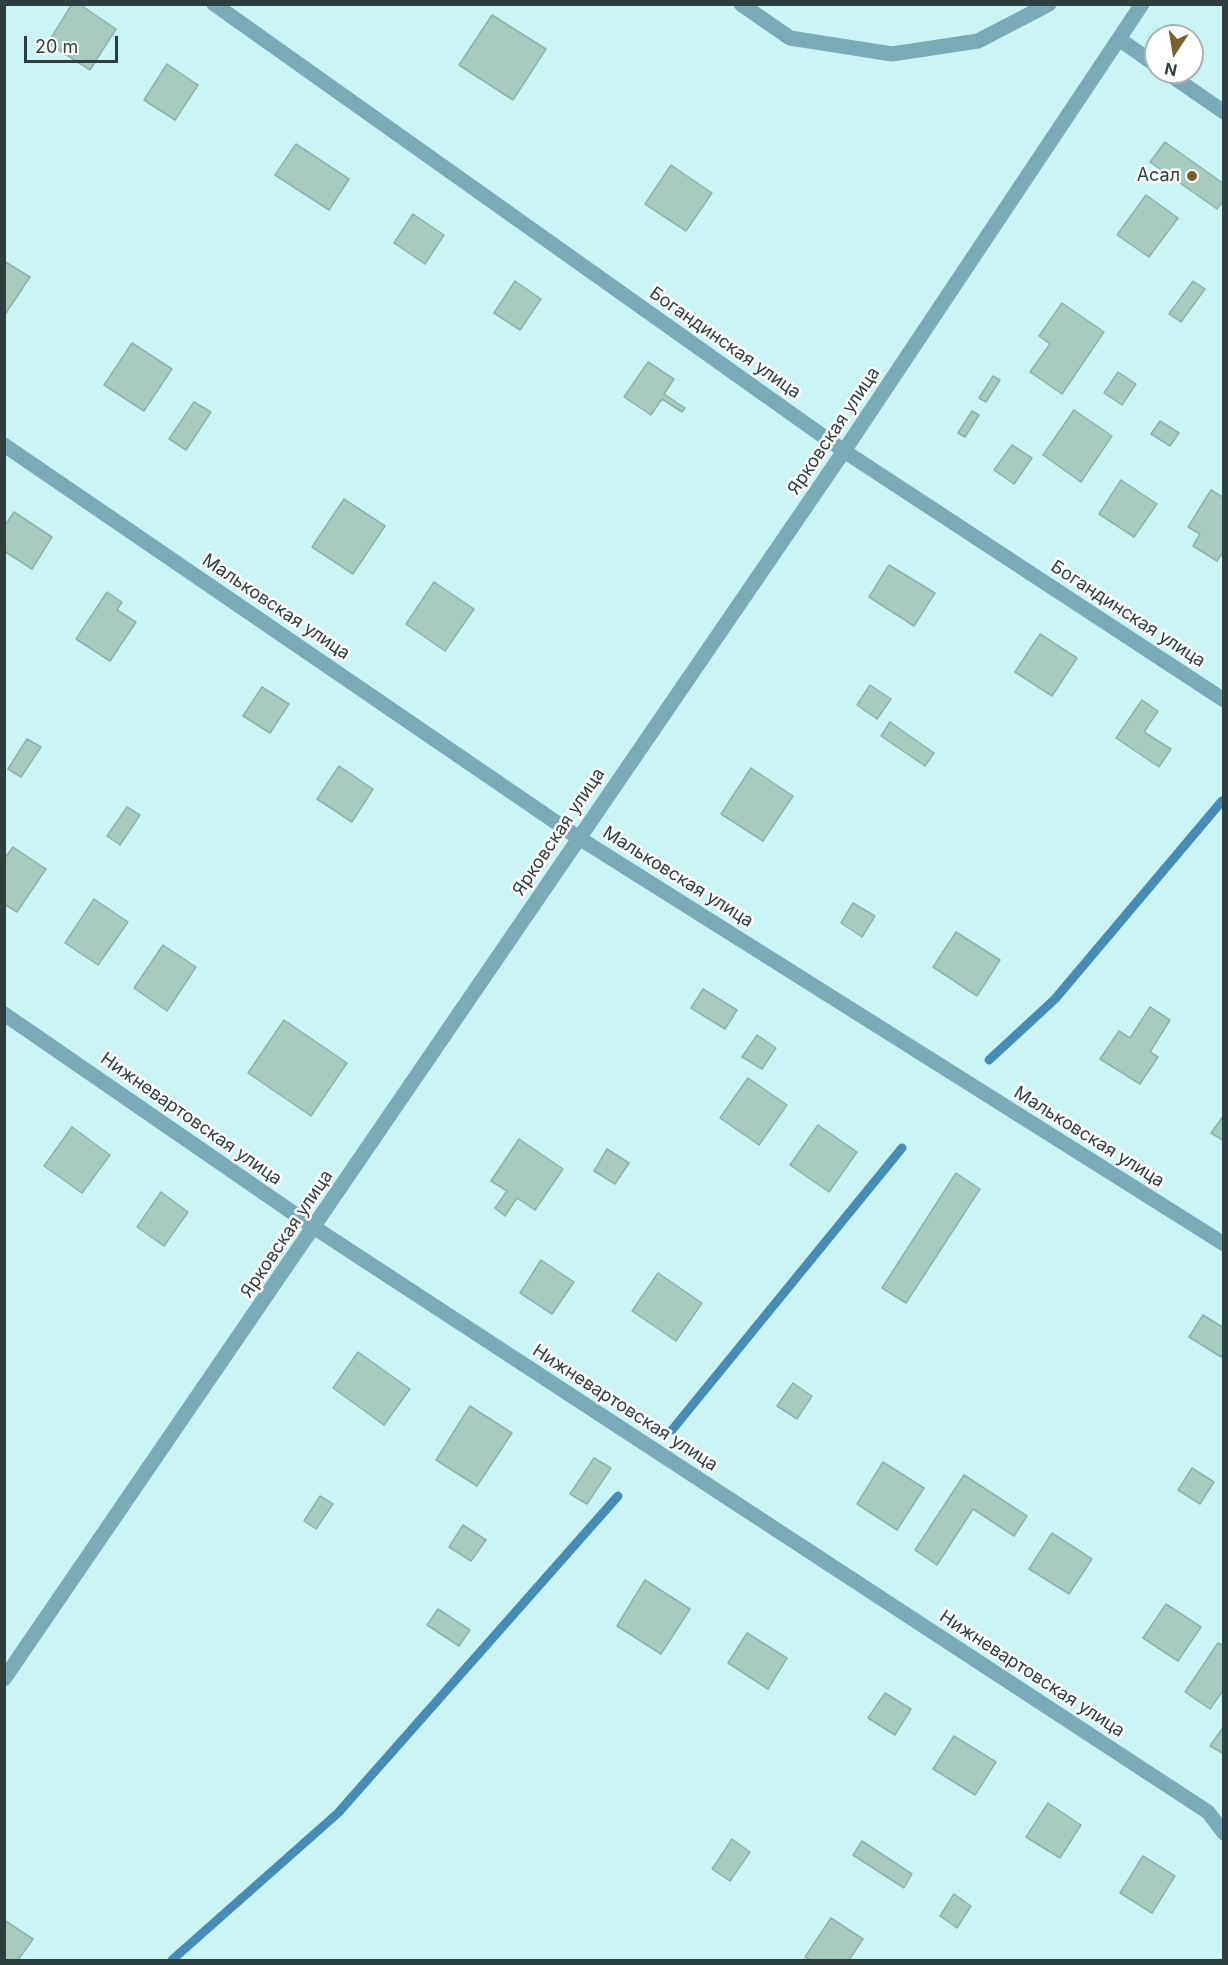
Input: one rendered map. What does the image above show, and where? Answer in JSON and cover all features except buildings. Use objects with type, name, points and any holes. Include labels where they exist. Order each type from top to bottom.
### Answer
[{"type":"street","name":"Богандинская улица","points":[[214,4],[844,452],[1224,700]]},
{"type":"street","points":[[741,4],[790,38],[892,54],[978,41],[1049,4]]},
{"type":"street","name":"Ярковская улица","points":[[4,1679],[315,1228],[844,452],[1143,4]]},
{"type":"street","points":[[1119,39],[1144,57]]},
{"type":"street","points":[[1183,84],[1224,112]]},
{"type":"street","name":"Мальковская улица","points":[[4,445],[579,838],[1224,1244]]},
{"type":"street","name":"Нижневартовская улица","points":[[4,1014],[315,1228],[1208,1812],[1224,1833]]},
{"type":"waterway","points":[[989,1060],[1055,999],[1222,801]]},
{"type":"waterway","points":[[672,1430],[902,1148]]},
{"type":"waterway","points":[[172,1960],[338,1813],[618,1496]]},
{"type":"place","name":"Асал","points":[[1192,176]]}]
